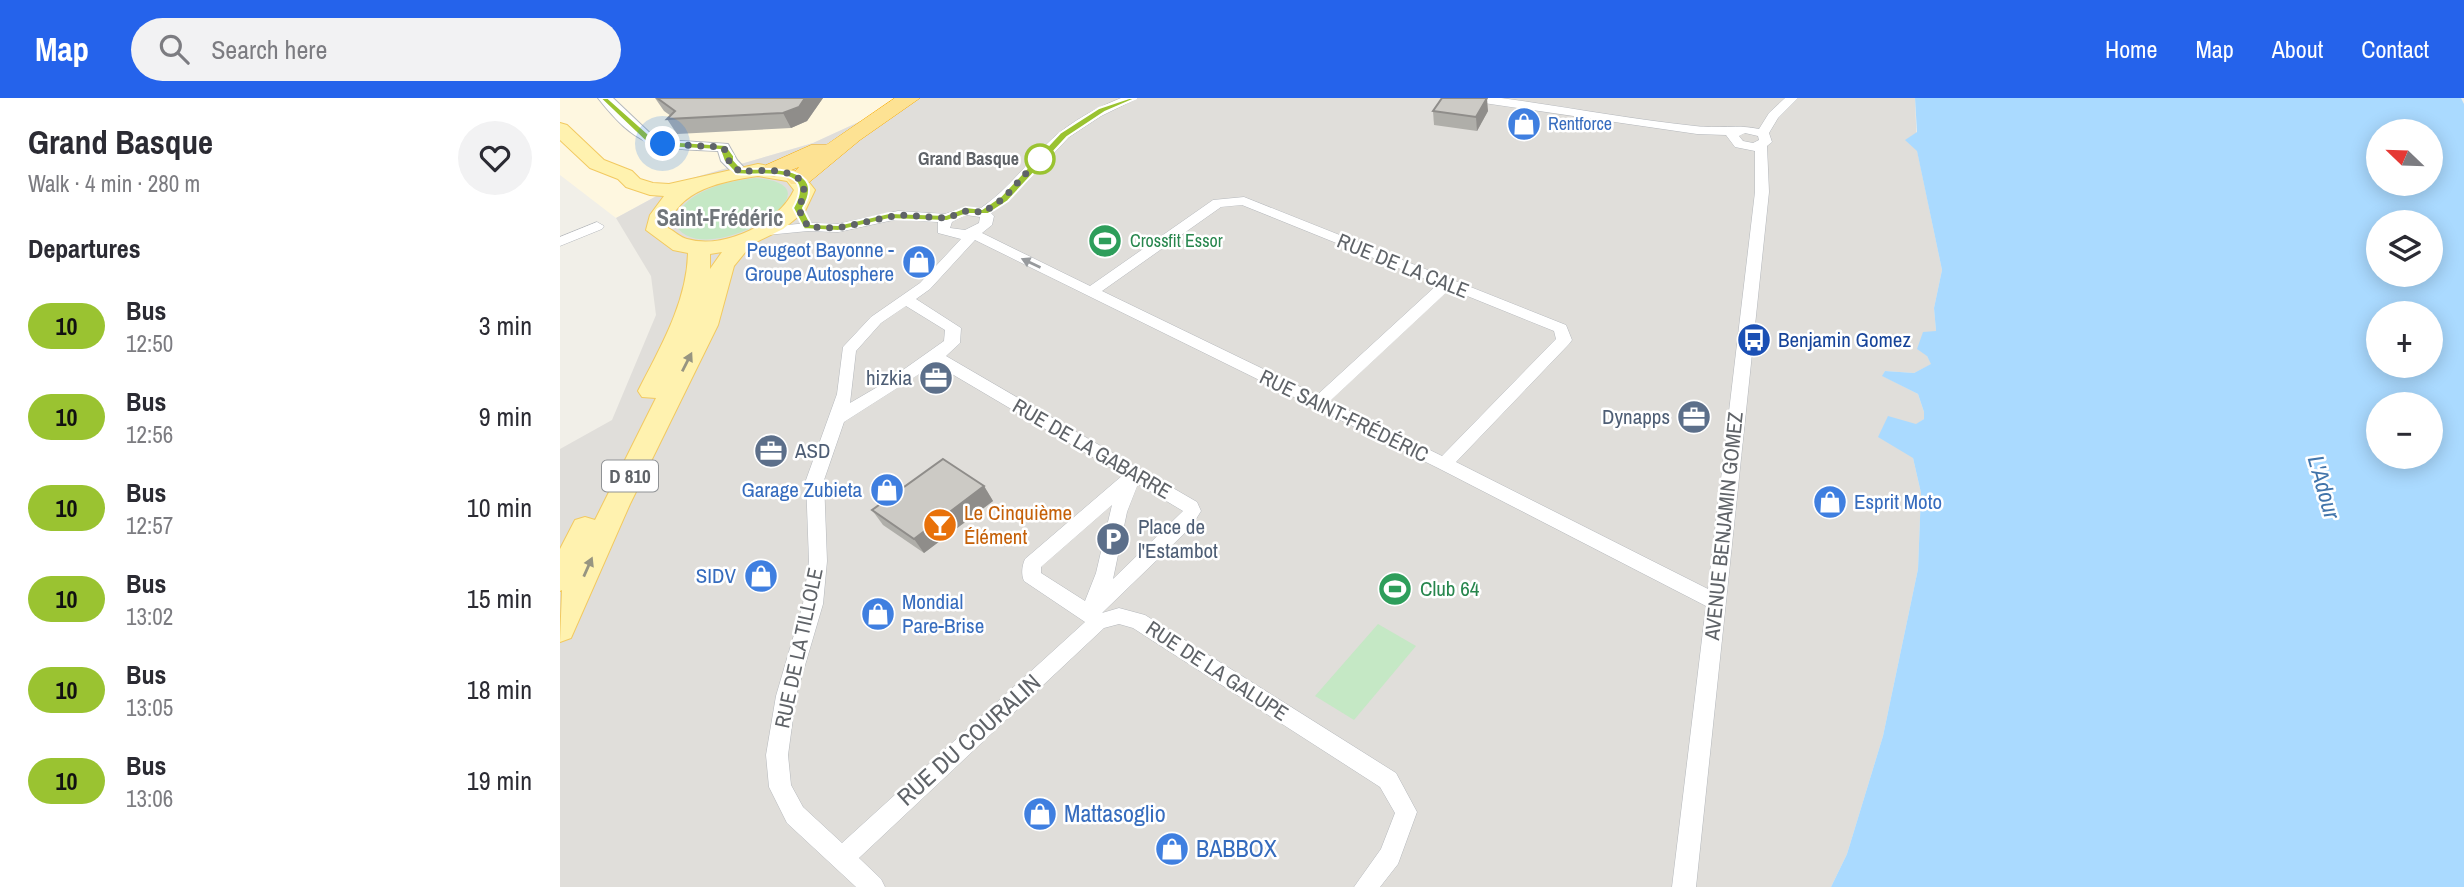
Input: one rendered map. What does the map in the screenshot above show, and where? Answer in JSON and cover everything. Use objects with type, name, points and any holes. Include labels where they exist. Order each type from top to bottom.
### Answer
[{"type":"highway","points":[[799,178],[852,135],[909,98]]},
{"type":"highway","points":[[774,170],[852,135]]},
{"type":"main road","points":[[560,129],[597,163],[650,189],[669,190],[708,181]]},
{"type":"main road","points":[[597,163],[598,180],[611,192],[638,204],[654,207],[661,214]]},
{"type":"main road","points":[[734,166],[774,170],[799,178],[805,187],[803,217],[755,235],[699,247],[664,240],[657,230],[657,219],[681,194],[734,166]]},
{"type":"main road","name":"D 810","points":[[560,629],[616,504],[706,325],[723,265],[755,235]]},
{"type":"main road","name":"D 810","points":[[560,579],[680,332],[699,275],[699,247]]},
{"type":"street","points":[[604,98],[648,139],[663,144],[723,147],[734,166]]},
{"type":"street","points":[[803,217],[838,228],[898,215],[947,218],[966,211],[984,212],[1004,198],[1063,135],[1102,110],[1132,98]]},
{"type":"street","points":[[1476,98],[1697,130],[1737,139],[1762,139]]},
{"type":"street","points":[[1737,139],[1773,116],[1792,98]]},
{"type":"street","points":[[1762,139],[1773,116]]},
{"type":"street","points":[[1749,129],[1762,139]]},
{"type":"street","points":[[1737,139],[1764,166]]},
{"type":"street","name":"AVENUE BENJAMIN GOMEZ","points":[[1685,887],[1764,166],[1762,139]]},
{"type":"street","name":"RUE DE LA CALE","points":[[1091,292],[1218,203],[1244,201],[1561,328],[1564,340],[1444,464]]},
{"type":"street","name":"RUE DE LA TILLOLE","points":[[873,887],[795,815],[780,786],[777,755],[786,696],[813,604],[818,561],[816,480],[845,394],[848,351],[856,339],[876,320],[925,286],[968,240],[970,233],[985,225],[987,216],[984,212]]},
{"type":"street","points":[[947,218],[942,226],[943,230],[952,235],[970,233]]},
{"type":"street","points":[[560,242],[597,226]]},
{"type":"street","name":"RUE SAINT-FRÉDÉRIC","points":[[970,233],[1444,464],[1716,602]]},
{"type":"street","points":[[952,235],[954,256]]},
{"type":"street","points":[[1318,403],[1447,284]]},
{"type":"street","points":[[837,418],[892,386],[951,343],[953,328],[906,300]]},
{"type":"street","name":"RUE DE LA GABARRE","points":[[936,356],[1191,507],[1192,511],[1185,522],[1094,617]]},
{"type":"street","points":[[1136,474],[1122,498],[1094,617],[1031,576],[1031,564],[1136,474]]},
{"type":"street","name":"RUE DE LA GALUPE","points":[[1094,617],[1119,616],[1138,621],[1388,780],[1406,813],[1390,856],[1366,887]]},
{"type":"street","name":"RUE DU COURALIN","points":[[842,859],[1094,617]]},
{"type":"shaded area","points":[[560,98],[911,98],[813,143],[686,180],[616,218],[560,175]]},
{"type":"shaded area","points":[[911,98],[1915,98],[1917,150],[1942,270],[1934,308],[1936,331],[1927,356],[1932,364],[1914,373],[1885,371],[1883,376],[1918,394],[1924,412],[1924,419],[1917,424],[1913,458],[1921,493],[1918,569],[1883,736],[1847,854],[1831,887],[560,887],[560,449],[612,420],[656,315],[651,276],[616,218],[686,180],[813,143]]},
{"type":"green space","points":[[755,178],[781,184],[788,196],[779,210],[760,224],[735,234],[709,239],[687,236],[674,221],[687,202],[707,189]]},
{"type":"green space","points":[[1378,624],[1416,646],[1354,720],[1315,696]]},
{"type":"water","name":"L'Adour","points":[[1915,98],[2461,98],[2464,104],[2464,887],[1831,887],[1847,854],[1883,736],[1918,569],[1921,493],[1913,458],[1878,437],[1888,416],[1916,424],[1924,419],[1918,394],[1882,376],[1885,371],[1914,373],[1931,364],[1927,356],[1917,349],[1923,332],[1936,331],[1934,308],[1942,270],[1917,151],[1905,140],[1917,132]]},
{"type":"building","points":[[657,98],[805,98],[799,107],[783,113],[667,119],[675,111]]},
{"type":"building","points":[[1442,98],[1487,98],[1476,117],[1433,111]]},
{"type":"building","points":[[943,459],[984,486],[914,539],[872,510]]},
{"type":"bus line","name":"10","points":[[605,98],[648,139],[663,144],[723,147],[729,161],[740,172],[774,170],[799,178],[805,187],[805,197],[798,208],[802,217],[808,227],[824,229],[889,216],[947,218],[966,211],[984,212],[1004,198],[1063,135],[1102,110],[1132,98]]},
{"type":"place","name":"Rentforce","points":[[1524,124]]},
{"type":"place","name":"Grand Basque","points":[[1040,159]]},
{"type":"place","name":"Crossfit Essor","points":[[1105,241]]},
{"type":"place","name":"Peugeot Bayonne - Groupe Autosphere","points":[[919,262]]},
{"type":"place","name":"Benjamin Gomez","points":[[1754,340]]},
{"type":"place","name":"hizkia","points":[[936,378]]},
{"type":"place","name":"Dynapps","points":[[1694,417]]},
{"type":"place","name":"ASD","points":[[771,451]]},
{"type":"place","name":"Garage Zubieta","points":[[887,490]]},
{"type":"place","name":"Esprit Moto","points":[[1830,502]]},
{"type":"place","name":"Le Cinquième Élément","points":[[940,525]]},
{"type":"place","name":"Place de l'Estambot","points":[[1113,539]]},
{"type":"place","name":"SIDV","points":[[761,576]]},
{"type":"place","name":"Club 64","points":[[1395,589]]},
{"type":"place","name":"Mondial Pare-Brise","points":[[878,614]]},
{"type":"place","name":"Mattasoglio","points":[[1040,814]]},
{"type":"place","name":"BABBOX","points":[[1172,849]]},
{"type":"district","name":"Saint-Frédéric","points":[[720,218]]},
{"type":"route","points":[[663,144],[723,147],[729,161],[740,172],[774,170],[799,178],[805,187],[805,197],[798,208],[802,217],[808,227],[824,229],[889,216],[947,218],[966,211],[984,212],[1004,198],[1045,152],[1040,159]]}]
